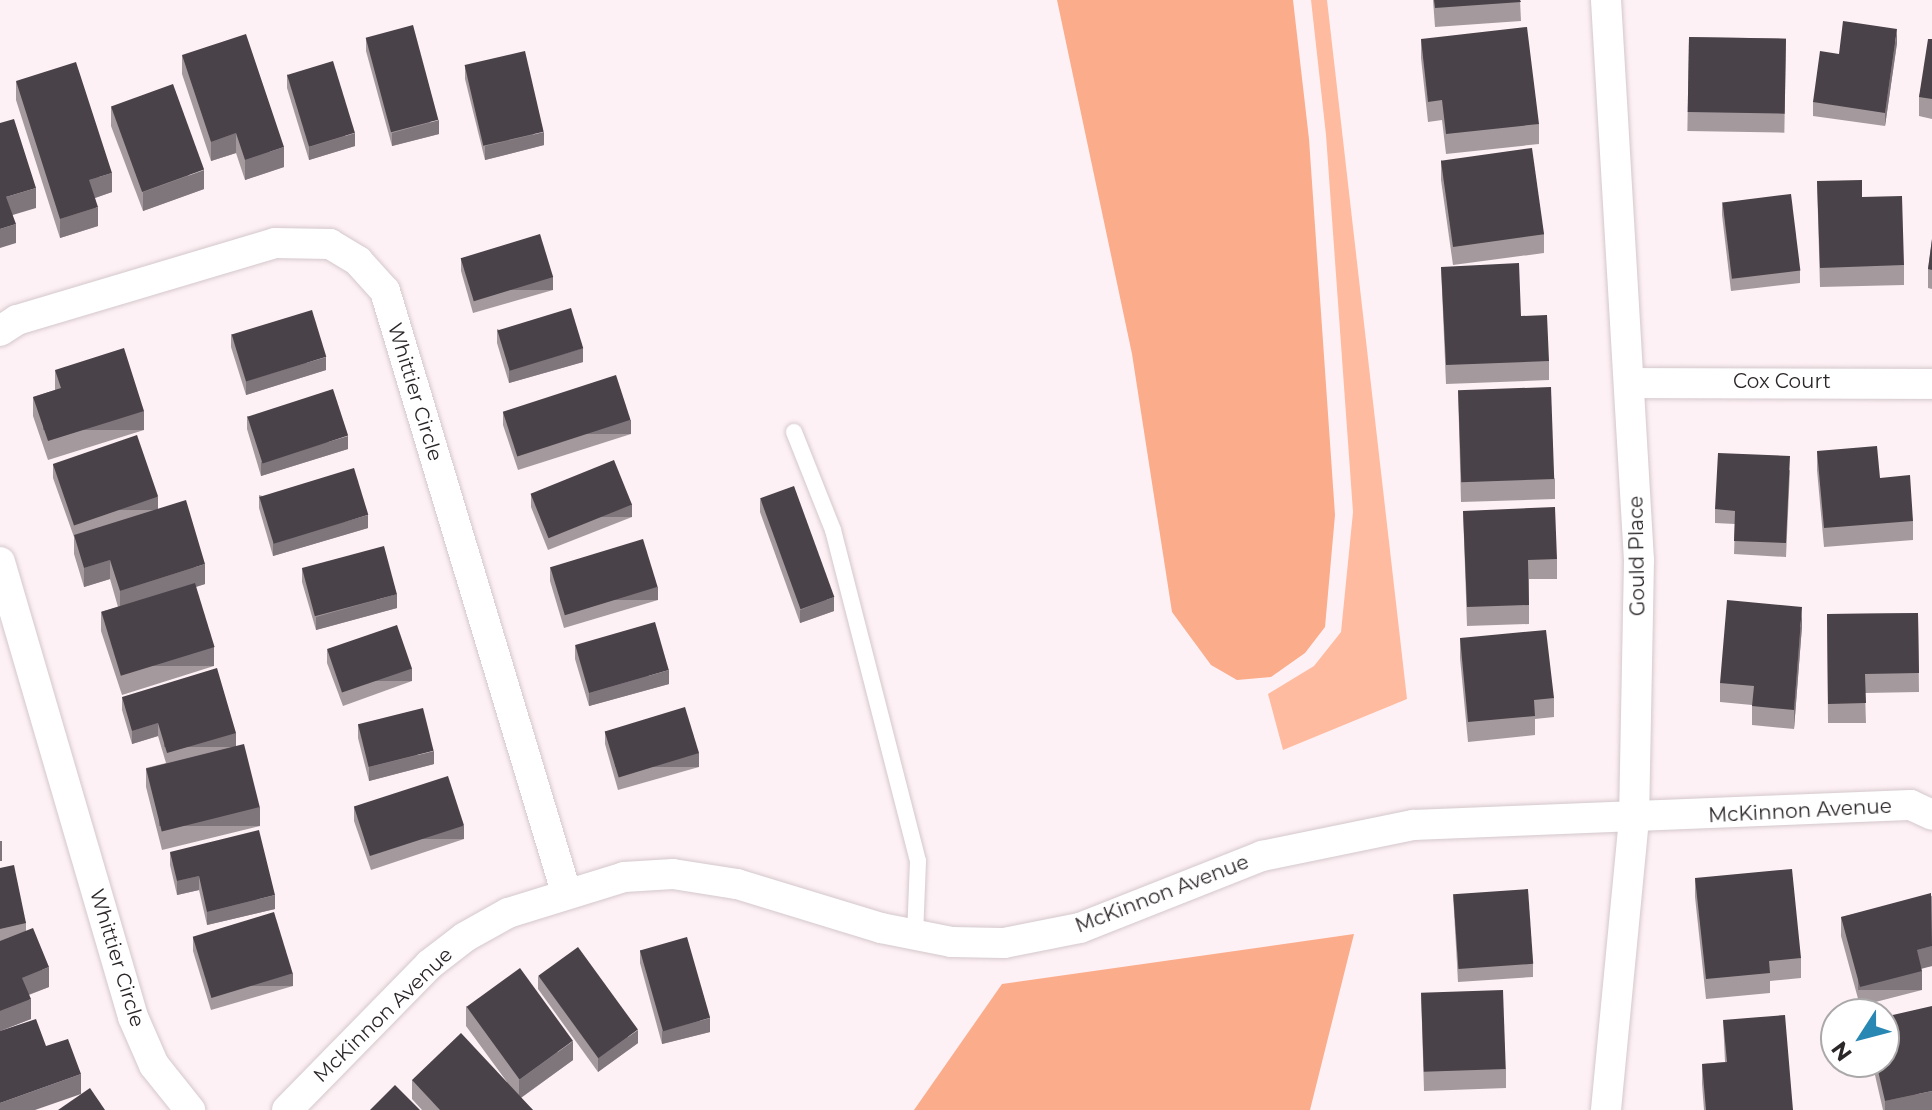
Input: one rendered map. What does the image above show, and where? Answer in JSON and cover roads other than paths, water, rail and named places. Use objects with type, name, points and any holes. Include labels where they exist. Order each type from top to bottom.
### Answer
[{"type":"street","name":"Gould Place","points":[[1606,0],[1631,383],[1639,560],[1634,819],[1606,1110]]},
{"type":"street","name":"Whittier Circle","points":[[0,331],[17,320],[275,243],[330,244],[358,261],[385,291],[566,892]]},
{"type":"street","name":"Cox Court","points":[[1631,383],[1932,384]]},
{"type":"street","name":"Whittier Circle","points":[[0,562],[133,1017],[154,1065],[190,1110]]},
{"type":"street","name":"McKinnon Avenue","points":[[287,1110],[453,946],[508,913],[566,892],[624,877],[673,874],[737,884],[915,935],[1004,943],[1080,928],[1262,856],[1338,837],[1413,825],[1634,819],[1911,805],[1932,815]]},
{"type":"lane","points":[[794,432],[833,530],[918,861],[915,935]]}]
